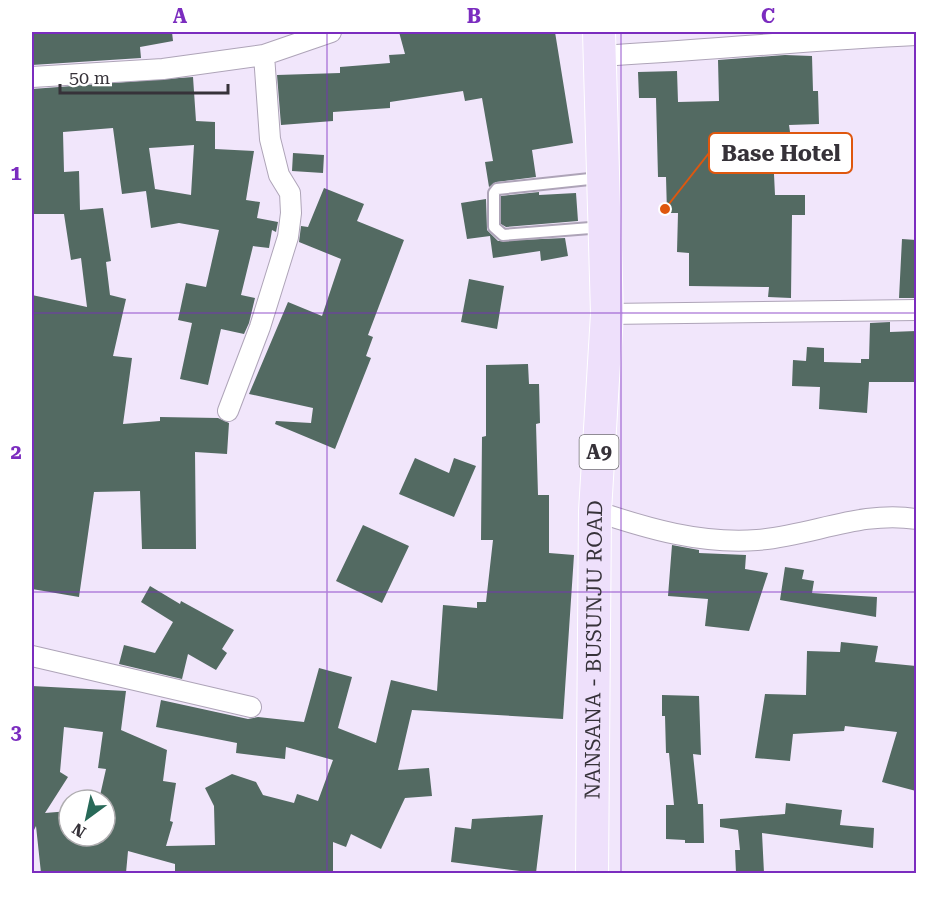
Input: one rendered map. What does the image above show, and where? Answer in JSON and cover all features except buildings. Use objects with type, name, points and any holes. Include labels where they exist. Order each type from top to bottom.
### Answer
[{"type":"main road","name":"NANSANA - BUSUNJU ROAD","points":[[592,873],[595,511],[607,314],[600,44]]},
{"type":"street","points":[[32,77],[163,69],[264,55],[331,32]]},
{"type":"street","points":[[600,44],[728,49],[806,40],[916,35]]},
{"type":"street","points":[[228,411],[260,327],[288,237],[291,213],[290,193],[279,175],[270,139],[264,55]]},
{"type":"street","points":[[607,314],[916,310]]},
{"type":"street","points":[[595,511],[659,532],[705,539],[759,540],[893,515],[916,519]]},
{"type":"street","points":[[32,656],[251,707]]},
{"type":"lane","points":[[603,177],[501,187],[494,193],[494,226],[503,235],[604,227]]},
{"type":"place","name":"Base Hotel","points":[[665,209]]}]
